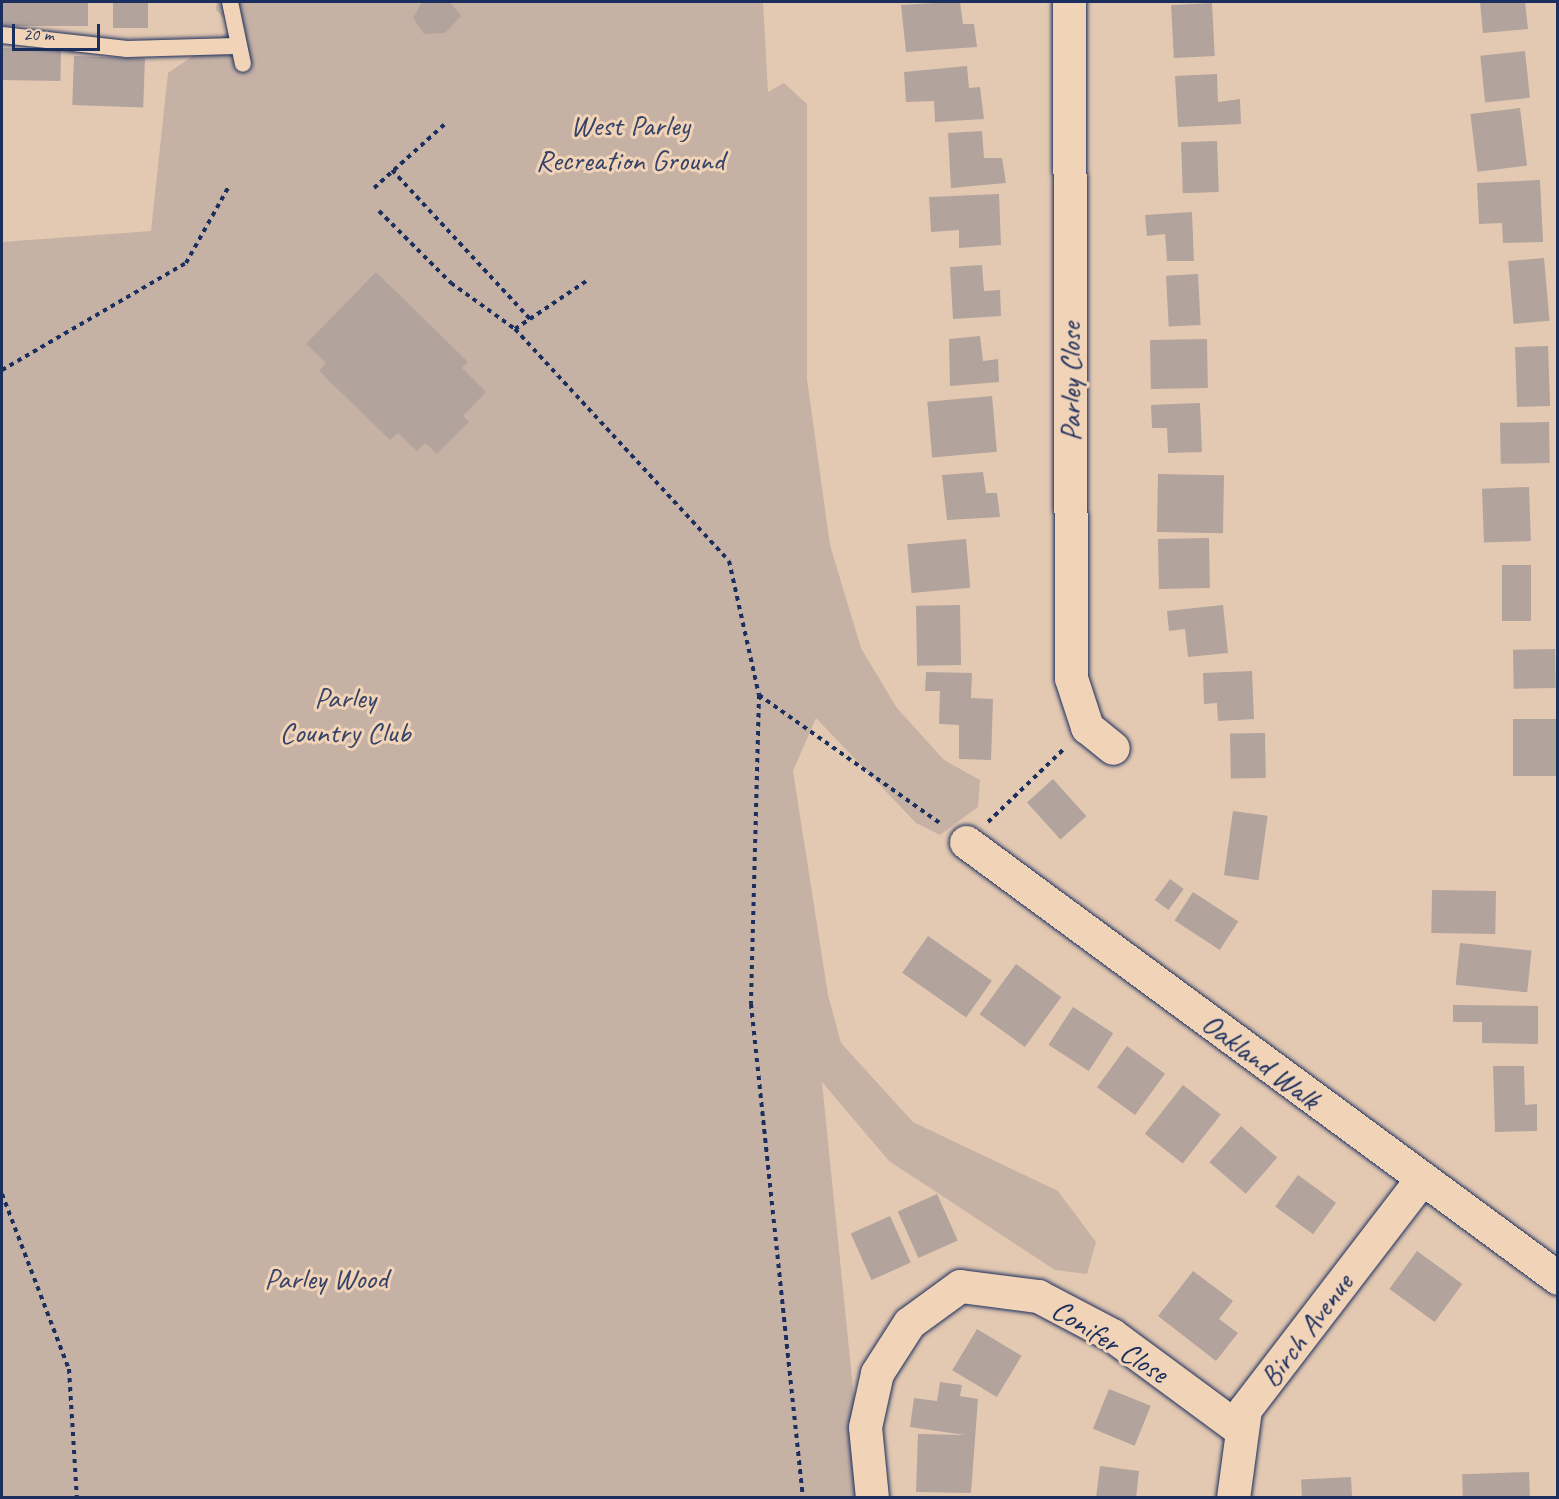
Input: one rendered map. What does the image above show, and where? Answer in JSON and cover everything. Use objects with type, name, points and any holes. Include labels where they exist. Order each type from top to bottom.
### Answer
[{"type":"street","name":"Parley Close","points":[[1069,2],[1071,678],[1087,727]]},
{"type":"street","points":[[1087,727],[1113,748]]},
{"type":"street","name":"Oakland Walk","points":[[966,842],[1421,1180],[1557,1278]]},
{"type":"street","name":"Birch Avenue","points":[[1233,1497],[1245,1409],[1421,1180]]},
{"type":"street","name":"Conifer Close","points":[[872,1497],[865,1427],[877,1373],[909,1323],[960,1287],[1038,1296],[1112,1335],[1241,1430]]},
{"type":"lane","points":[[230,2],[235,46],[243,64]]},
{"type":"lane","points":[[2,35],[127,49],[235,46]]},
{"type":"path","points":[[374,188],[446,123]]},
{"type":"path","points":[[392,171],[530,319]]},
{"type":"path","points":[[2,370],[186,263],[229,186]]},
{"type":"path","points":[[380,211],[451,283],[515,329],[729,561],[759,695],[751,1004],[803,1497]]},
{"type":"path","points":[[515,329],[588,280]]},
{"type":"path","points":[[759,695],[966,842],[1087,727]]},
{"type":"path","points":[[2,1194],[69,1369],[77,1497]]},
{"type":"green space","points":[[217,2],[763,2],[768,92],[784,83],[807,104],[807,379],[830,545],[861,648],[897,708],[944,760],[980,780],[978,807],[940,835],[916,823],[816,718],[793,771],[828,995],[841,1043],[913,1122],[1058,1191],[1096,1242],[1087,1274],[1055,1270],[889,1161],[822,1082],[864,1497],[2,1498],[2,242],[151,231],[168,73],[234,28],[216,10]]},
{"type":"building","points":[[2,2],[88,2],[88,26],[2,26]]},
{"type":"building","points":[[113,2],[148,2],[148,28],[113,28]]},
{"type":"building","points":[[422,2],[450,2],[461,16],[445,33],[424,34],[413,18]]},
{"type":"building","points":[[960,2],[963,24],[974,24],[977,47],[906,52],[901,5]]},
{"type":"building","points":[[1480,2],[1525,2],[1528,29],[1483,33]]},
{"type":"building","points":[[1212,3],[1215,56],[1174,58],[1171,5]]},
{"type":"building","points":[[2,48],[61,49],[60,81],[2,80]]},
{"type":"building","points":[[1525,51],[1530,98],[1485,102],[1480,56]]},
{"type":"building","points":[[74,56],[145,58],[143,107],[72,105]]},
{"type":"building","points":[[967,66],[969,88],[980,87],[984,119],[935,122],[934,101],[906,102],[904,72]]},
{"type":"building","points":[[1217,74],[1218,102],[1240,99],[1241,124],[1178,127],[1175,76]]},
{"type":"building","points":[[1520,108],[1527,166],[1477,172],[1470,114]]},
{"type":"building","points":[[982,131],[984,158],[1002,158],[1006,183],[951,188],[948,133]]},
{"type":"building","points":[[1217,141],[1219,192],[1183,193],[1181,142]]},
{"type":"building","points":[[1540,180],[1543,242],[1503,243],[1502,223],[1479,224],[1477,183]]},
{"type":"building","points":[[999,194],[1001,245],[959,248],[959,230],[931,232],[929,197]]},
{"type":"building","points":[[1192,212],[1194,261],[1167,261],[1165,234],[1147,236],[1145,215]]},
{"type":"building","points":[[1544,258],[1549,321],[1514,324],[1508,261]]},
{"type":"building","points":[[982,265],[984,291],[1000,290],[1001,316],[953,319],[950,267]]},
{"type":"building","points":[[376,272],[468,362],[462,368],[486,392],[463,416],[469,422],[437,454],[425,443],[417,451],[398,433],[390,440],[319,371],[326,363],[306,344]]},
{"type":"building","points":[[1198,274],[1201,325],[1169,327],[1166,276]]},
{"type":"building","points":[[980,336],[983,361],[998,359],[999,382],[950,386],[949,339]]},
{"type":"building","points":[[1207,339],[1208,388],[1151,389],[1150,340]]},
{"type":"building","points":[[1548,346],[1550,406],[1517,407],[1515,347]]},
{"type":"building","points":[[992,396],[997,452],[932,457],[927,402]]},
{"type":"building","points":[[1200,403],[1202,452],[1168,453],[1167,428],[1152,428],[1151,405]]},
{"type":"building","points":[[1549,422],[1550,463],[1501,464],[1500,423]]},
{"type":"building","points":[[983,472],[986,493],[997,493],[1000,517],[947,520],[942,475]]},
{"type":"building","points":[[1158,474],[1224,475],[1223,533],[1157,532]]},
{"type":"building","points":[[1529,487],[1531,541],[1484,543],[1482,489]]},
{"type":"building","points":[[1209,538],[1210,588],[1159,589],[1158,539]]},
{"type":"building","points":[[966,539],[970,588],[911,593],[907,544]]},
{"type":"building","points":[[1502,565],[1531,565],[1531,621],[1502,621]]},
{"type":"building","points":[[960,605],[961,665],[917,666],[916,606]]},
{"type":"building","points":[[1223,605],[1228,653],[1188,657],[1185,629],[1169,631],[1167,611]]},
{"type":"building","points":[[1555,649],[1556,688],[1514,689],[1513,650]]},
{"type":"building","points":[[1252,671],[1254,719],[1218,721],[1217,703],[1204,704],[1203,673]]},
{"type":"building","points":[[926,672],[972,673],[971,698],[993,699],[991,760],[959,759],[959,725],[939,724],[940,691],[925,691]]},
{"type":"building","points":[[1513,719],[1558,719],[1558,776],[1513,776]]},
{"type":"building","points":[[1265,733],[1266,778],[1231,779],[1230,734]]},
{"type":"building","points":[[1053,779],[1086,816],[1060,840],[1027,802]]},
{"type":"building","points":[[1233,811],[1268,816],[1259,880],[1224,875]]},
{"type":"building","points":[[1170,879],[1184,889],[1168,910],[1155,900]]},
{"type":"building","points":[[1432,890],[1496,891],[1495,934],[1431,933]]},
{"type":"building","points":[[1193,892],[1238,921],[1220,950],[1174,921]]},
{"type":"building","points":[[928,936],[992,981],[966,1018],[902,973]]},
{"type":"building","points":[[1460,943],[1532,951],[1527,992],[1456,985]]},
{"type":"building","points":[[1016,964],[1061,997],[1025,1047],[980,1014]]},
{"type":"building","points":[[1453,1005],[1538,1006],[1538,1044],[1482,1043],[1482,1022],[1453,1022]]},
{"type":"building","points":[[1073,1007],[1113,1033],[1089,1071],[1048,1045]]},
{"type":"building","points":[[1127,1046],[1165,1074],[1135,1115],[1097,1087]]},
{"type":"building","points":[[1493,1066],[1524,1066],[1525,1105],[1537,1104],[1537,1131],[1495,1132]]},
{"type":"building","points":[[1183,1085],[1221,1115],[1183,1163],[1145,1134]]},
{"type":"building","points":[[1241,1126],[1277,1157],[1246,1194],[1210,1162]]},
{"type":"building","points":[[1298,1175],[1336,1203],[1313,1234],[1275,1207]]},
{"type":"building","points":[[937,1194],[958,1241],[918,1258],[898,1211]]},
{"type":"building","points":[[890,1216],[911,1263],[871,1280],[851,1233]]},
{"type":"building","points":[[1417,1251],[1462,1284],[1435,1322],[1389,1289]]},
{"type":"building","points":[[1193,1271],[1233,1301],[1219,1319],[1238,1333],[1216,1361],[1158,1316]]},
{"type":"building","points":[[977,1329],[1022,1356],[997,1397],[952,1370]]},
{"type":"building","points":[[940,1382],[962,1385],[960,1396],[978,1399],[971,1493],[916,1492],[918,1434],[965,1435],[910,1427],[914,1398],[937,1401]]},
{"type":"building","points":[[1109,1389],[1151,1406],[1135,1446],[1093,1429]]},
{"type":"building","points":[[1100,1466],[1139,1471],[1136,1498],[1096,1498]]},
{"type":"building","points":[[1529,1472],[1530,1498],[1463,1498],[1462,1474]]},
{"type":"building","points":[[1351,1477],[1352,1498],[1302,1498],[1301,1480]]},
{"type":"park label","name":"West Parley Recreation Ground","points":[[630,142]]},
{"type":"park label","name":"Parley Country Club","points":[[345,714]]},
{"type":"park label","name":"Parley Wood","points":[[326,1278]]}]
